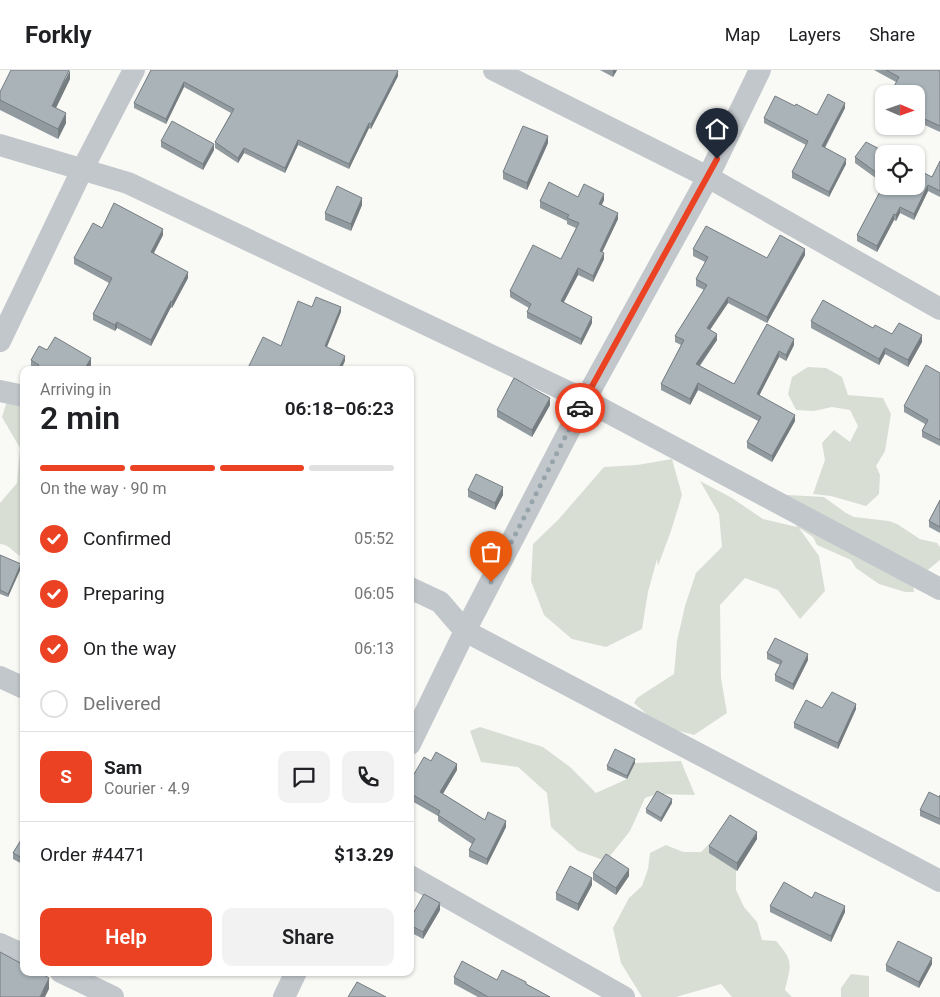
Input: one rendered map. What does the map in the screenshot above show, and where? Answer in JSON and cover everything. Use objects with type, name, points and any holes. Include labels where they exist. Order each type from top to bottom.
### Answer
[{"type":"street","points":[[0,341],[82,170],[134,70]]},
{"type":"street","points":[[494,70],[708,177],[940,309]]},
{"type":"street","points":[[414,736],[465,631],[585,400],[708,177],[760,70]]},
{"type":"street","points":[[0,145],[128,183],[585,400],[940,589]]},
{"type":"street","points":[[0,391],[20,395]]},
{"type":"street","points":[[414,590],[440,602],[465,631],[940,881]]},
{"type":"street","points":[[0,677],[20,686]]},
{"type":"street","points":[[414,878],[624,997]]},
{"type":"street","points":[[0,944],[20,953]]},
{"type":"street","points":[[69,976],[112,997]]},
{"type":"street","points":[[284,997],[294,976]]},
{"type":"shaded area","points":[[808,367],[826,368],[842,377],[848,395],[883,398],[891,414],[885,451],[876,466],[880,475],[879,494],[866,506],[831,496],[813,494],[825,460],[822,443],[834,430],[850,442],[858,426],[850,410],[832,407],[814,411],[796,410],[788,394],[792,377]]},
{"type":"shaded area","points":[[20,400],[20,448],[2,417],[7,401]]},
{"type":"shaded area","points":[[20,448],[20,555],[7,546],[0,544],[0,503],[17,483]]},
{"type":"shaded area","points":[[672,459],[682,495],[658,566],[657,559],[648,592],[642,629],[606,647],[572,639],[544,615],[531,581],[533,544],[558,520],[604,467],[637,465]]},
{"type":"shaded area","points":[[700,481],[732,498],[763,519],[797,527],[783,497],[788,495],[824,497],[854,517],[889,521],[920,539],[937,543],[940,547],[940,560],[913,582],[914,592],[905,592],[879,584],[856,568],[851,560],[817,545],[813,537],[799,528],[819,556],[825,591],[800,619],[778,590],[745,578],[720,605],[721,678],[727,713],[694,735],[660,726],[634,703],[637,698],[674,674],[677,641],[685,606],[696,573],[722,547],[719,514]]},
{"type":"shaded area","points":[[480,727],[543,747],[570,767],[596,793],[627,779],[635,763],[681,761],[695,795],[657,794],[645,798],[630,831],[606,861],[578,851],[551,827],[547,793],[518,767],[481,762],[470,731]]},
{"type":"shaded area","points":[[713,840],[736,853],[736,890],[744,907],[757,922],[762,940],[776,941],[786,954],[790,969],[785,990],[792,997],[732,997],[721,984],[676,997],[642,997],[621,963],[613,928],[629,898],[642,886],[648,869],[650,853],[666,845],[683,852],[701,852]]},
{"type":"shaded area","points":[[851,974],[869,976],[869,997],[841,997],[841,988]]},
{"type":"building","points":[[11,70],[69,70],[52,106],[66,113],[58,129],[0,100],[0,92]]},
{"type":"building","points":[[151,70],[398,71],[349,164],[298,140],[285,168],[244,148],[238,158],[215,142],[234,109],[184,82],[166,119],[134,103]]},
{"type":"building","points":[[886,70],[940,71],[940,126],[925,119],[925,85],[895,85],[899,77]]},
{"type":"building","points":[[828,94],[845,103],[822,146],[846,159],[829,192],[792,172],[808,141],[764,118],[775,96],[817,115]]},
{"type":"building","points":[[172,121],[214,144],[203,164],[161,141]]},
{"type":"building","points":[[523,126],[548,136],[527,183],[503,172]]},
{"type":"building","points":[[866,142],[875,147],[875,171],[855,157]]},
{"type":"building","points":[[940,161],[940,191],[928,185],[925,191],[925,174],[932,177]]},
{"type":"building","points":[[549,182],[578,197],[584,184],[604,194],[599,204],[618,213],[600,251],[604,253],[593,276],[578,268],[561,301],[592,317],[581,339],[527,312],[531,304],[510,291],[533,245],[561,259],[579,223],[567,218],[569,215],[540,201]]},
{"type":"building","points":[[337,186],[362,198],[351,224],[325,213]]},
{"type":"building","points":[[878,195],[923,195],[914,214],[900,207],[896,215],[894,214],[877,246],[857,235]]},
{"type":"building","points":[[114,203],[163,229],[151,252],[188,272],[151,340],[117,322],[115,325],[93,314],[112,278],[74,258],[93,223],[102,228]]},
{"type":"building","points":[[706,226],[767,258],[780,235],[805,249],[767,317],[728,297],[707,328],[717,334],[696,364],[734,384],[767,324],[794,339],[786,355],[779,351],[757,394],[795,415],[772,456],[747,442],[761,417],[698,383],[690,399],[661,384],[684,340],[675,336],[707,285],[696,279],[708,257],[693,249]]},
{"type":"building","points":[[316,297],[341,307],[325,346],[345,356],[340,366],[249,366],[263,337],[281,346],[298,301],[312,307]]},
{"type":"building","points":[[823,300],[873,328],[875,325],[892,334],[899,323],[922,335],[908,360],[885,348],[879,359],[811,321]]},
{"type":"building","points":[[55,337],[91,358],[86,366],[38,366],[31,360],[39,346],[47,350]]},
{"type":"building","points":[[926,365],[940,373],[940,440],[922,431],[928,420],[904,406]]},
{"type":"building","points":[[514,378],[550,398],[532,430],[497,410]]},
{"type":"building","points":[[476,474],[503,487],[495,503],[468,490]]},
{"type":"building","points":[[940,500],[940,527],[929,521]]},
{"type":"building","points":[[0,555],[20,564],[20,566],[8,594],[0,590]]},
{"type":"building","points":[[775,638],[808,654],[793,684],[775,675],[782,661],[767,653]]},
{"type":"building","points":[[832,692],[856,704],[838,743],[794,723],[806,700],[822,708]]},
{"type":"building","points":[[615,749],[635,759],[627,776],[607,766]]},
{"type":"building","points":[[436,752],[457,764],[440,792],[485,820],[488,812],[506,821],[487,859],[469,850],[475,839],[438,815],[440,811],[414,795],[414,774],[424,757],[431,761]]},
{"type":"building","points":[[657,791],[672,799],[661,818],[646,809]]},
{"type":"building","points":[[929,792],[939,797],[940,795],[940,819],[920,810]]},
{"type":"building","points":[[730,815],[757,832],[737,863],[709,846]]},
{"type":"building","points":[[20,842],[20,857],[13,853]]},
{"type":"building","points":[[606,854],[629,869],[616,888],[593,873]]},
{"type":"building","points":[[570,866],[592,878],[578,904],[556,893]]},
{"type":"building","points":[[784,882],[812,898],[815,892],[845,906],[831,936],[770,906]]},
{"type":"building","points":[[424,894],[440,903],[423,932],[414,927],[414,912]]},
{"type":"building","points":[[898,941],[932,958],[919,982],[886,965]]},
{"type":"building","points":[[0,952],[20,963],[20,976],[46,976],[49,978],[40,997],[0,997]]},
{"type":"building","points":[[462,961],[497,980],[502,970],[550,997],[488,997],[454,977]]},
{"type":"building","points":[[357,982],[386,997],[348,997]]},
{"type":"way so far","points":[[491,582],[580,408]]},
{"type":"route","points":[[580,408],[717,159]]}]
